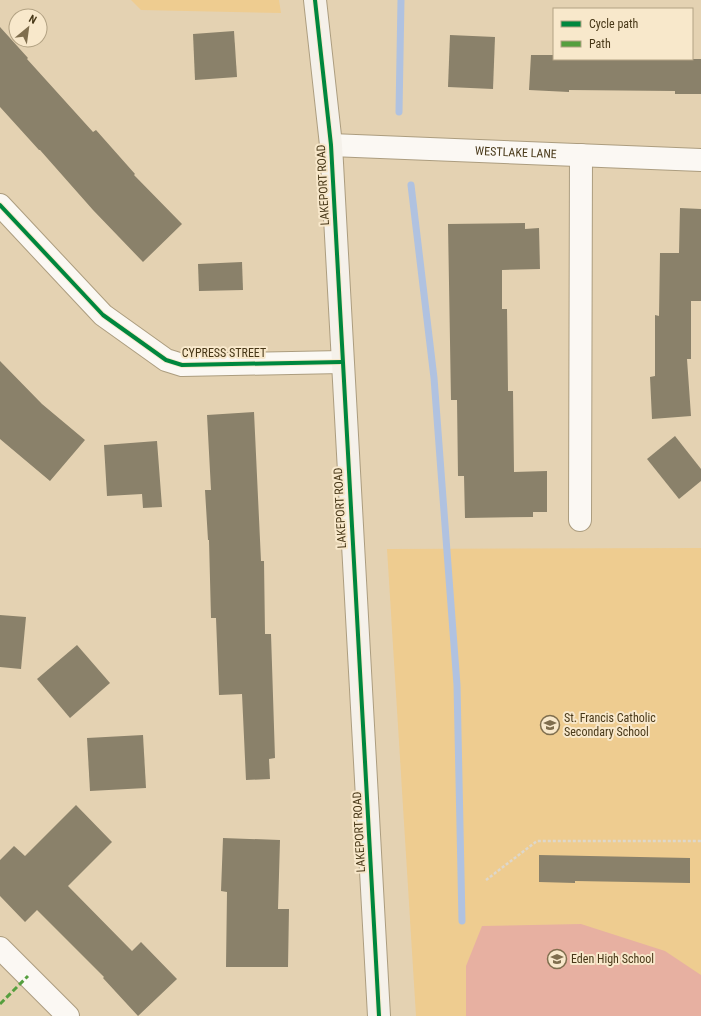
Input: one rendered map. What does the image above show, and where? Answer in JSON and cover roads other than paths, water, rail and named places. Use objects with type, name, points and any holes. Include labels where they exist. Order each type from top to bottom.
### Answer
[{"type":"main road","name":"LAKEPORT ROAD","points":[[315,0],[331,145],[342,362],[380,1016]]},
{"type":"street","name":"WESTLAKE LANE","points":[[331,145],[701,160]]},
{"type":"street","points":[[580,520],[581,155]]},
{"type":"street","name":"CYPRESS STREET","points":[[0,205],[103,315],[166,360],[182,365],[342,362]]},
{"type":"street","points":[[0,948],[68,1016]]},
{"type":"waterway","points":[[399,112],[401,0]]},
{"type":"waterway","points":[[411,185],[434,378],[457,685],[462,921]]},
{"type":"place","name":"St. Francis Catholic Secondary School","points":[[550,725]]},
{"type":"place","name":"Eden High School","points":[[557,959]]}]
